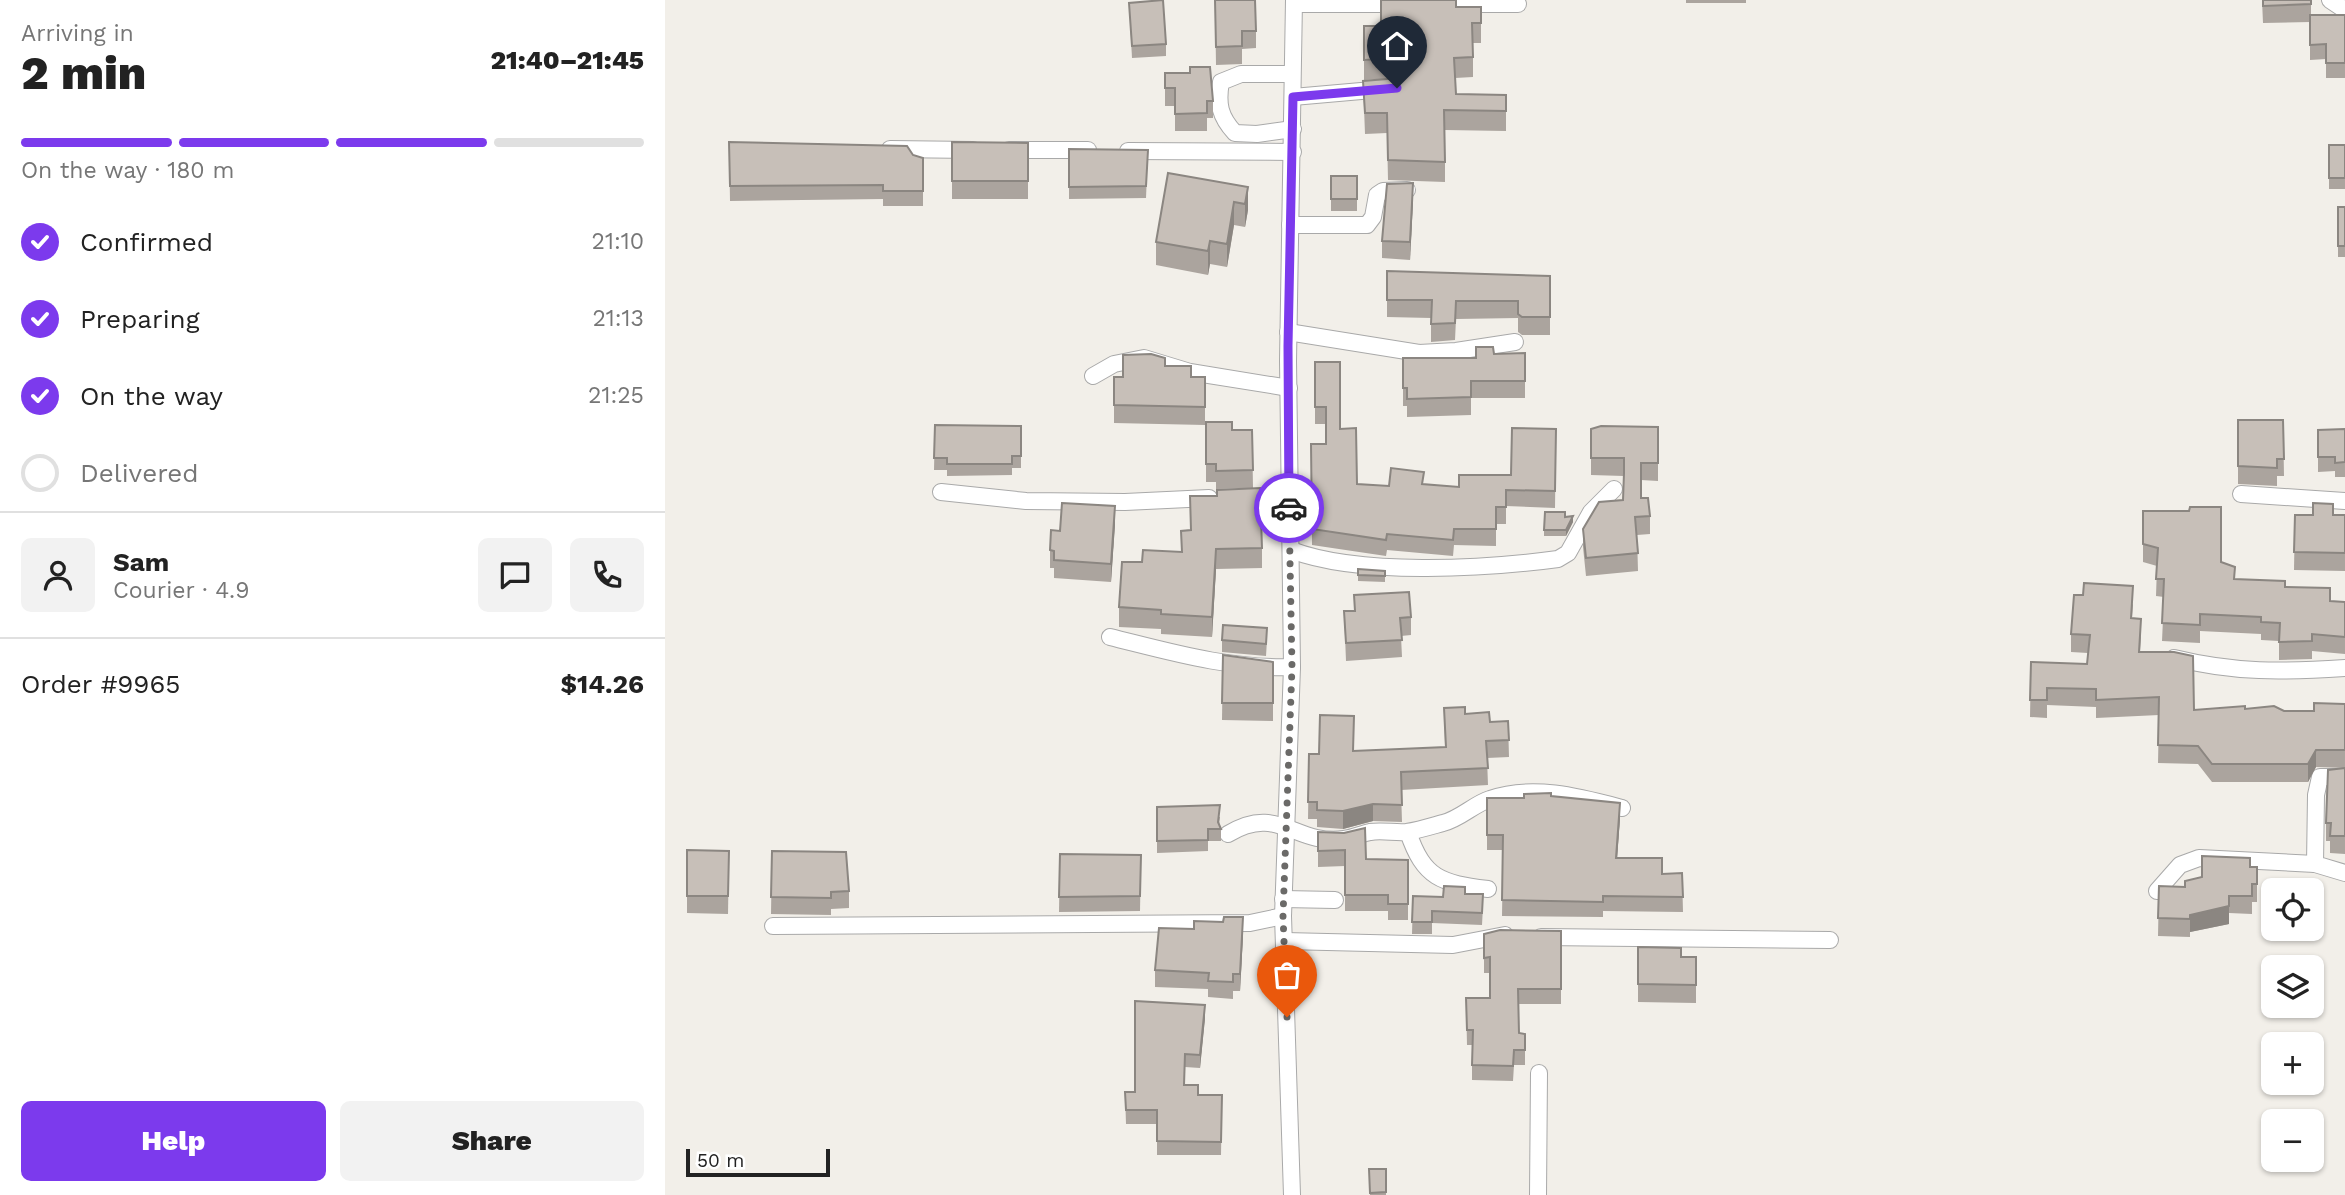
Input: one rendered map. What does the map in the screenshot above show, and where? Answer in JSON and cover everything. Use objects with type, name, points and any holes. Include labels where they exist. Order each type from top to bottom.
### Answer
[{"type":"street","points":[[2329,0],[2345,10]]},
{"type":"street","points":[[1292,1195],[1283,907],[1292,667],[1288,332],[1294,2],[1518,4]]},
{"type":"street","points":[[1291,74],[1241,74],[1221,82],[1219,93],[1223,120],[1235,133],[1257,134],[1293,130]]},
{"type":"street","points":[[1293,97],[1397,88]]},
{"type":"street","points":[[875,149],[1293,152]]},
{"type":"street","points":[[1290,225],[1367,225],[1373,216],[1377,195],[1383,191],[1412,190]]},
{"type":"street","points":[[1288,332],[1339,337],[1419,353],[1456,351],[1515,342]]},
{"type":"street","points":[[1093,376],[1114,364],[1144,358],[1190,372],[1289,388]]},
{"type":"street","points":[[1291,550],[1315,560],[1427,568],[1557,559],[1568,553],[1591,512],[1614,489]]},
{"type":"street","points":[[941,492],[1026,501],[1125,502],[1288,497]]},
{"type":"street","points":[[2241,494],[2345,501]]},
{"type":"street","points":[[1110,637],[1208,662],[1253,667],[1292,667]]},
{"type":"street","points":[[2171,658],[2265,673],[2345,668]]},
{"type":"street","points":[[2315,864],[2315,817],[2320,777],[2345,777]]},
{"type":"street","points":[[1228,834],[1242,826],[1285,824],[1308,839],[1323,841],[1371,832],[1408,832],[1447,822],[1491,798],[1527,794],[1562,793],[1622,808]]},
{"type":"street","points":[[1408,832],[1416,854],[1441,881],[1488,889]]},
{"type":"street","points":[[2157,891],[2180,865],[2199,858],[2315,864],[2345,873]]},
{"type":"street","points":[[773,926],[1250,922],[1283,907],[1335,900]]},
{"type":"street","points":[[1285,941],[1453,945],[1499,935],[1830,940]]},
{"type":"street","points":[[1538,1073],[1538,1195]]},
{"type":"building","points":[[1163,0],[1166,44],[1132,46],[1129,3]]},
{"type":"building","points":[[1215,0],[1255,0],[1256,31],[1242,31],[1242,46],[1216,47]]},
{"type":"building","points":[[1381,0],[1456,0],[1456,7],[1481,7],[1481,23],[1472,23],[1473,57],[1454,58],[1456,94],[1506,95],[1506,111],[1444,110],[1445,162],[1388,160],[1387,113],[1365,113],[1363,81],[1399,78],[1406,73],[1407,66],[1397,58],[1364,60],[1364,26],[1381,26]]},
{"type":"building","points":[[2263,0],[2311,0],[2311,4],[2263,6]]},
{"type":"building","points":[[2310,15],[2345,15],[2345,63],[2326,63],[2326,44],[2310,45]]},
{"type":"building","points":[[1190,67],[1210,67],[1213,101],[1207,101],[1207,113],[1175,114],[1175,88],[1165,88],[1165,73],[1190,73]]},
{"type":"building","points":[[729,142],[907,146],[913,155],[923,158],[923,191],[883,191],[883,185],[730,186]]},
{"type":"building","points":[[952,142],[1028,143],[1028,181],[952,181]]},
{"type":"building","points":[[2329,145],[2345,145],[2345,178],[2329,178]]},
{"type":"building","points":[[1069,149],[1148,150],[1146,186],[1069,187]]},
{"type":"building","points":[[1168,173],[1248,187],[1245,204],[1234,202],[1227,244],[1210,241],[1208,251],[1156,242]]},
{"type":"building","points":[[1331,176],[1357,176],[1357,199],[1331,199]]},
{"type":"building","points":[[1413,183],[1410,242],[1382,241],[1387,184]]},
{"type":"building","points":[[2338,207],[2345,207],[2345,246],[2338,246]]},
{"type":"building","points":[[1387,271],[1550,276],[1550,317],[1522,317],[1518,314],[1518,301],[1456,301],[1455,323],[1431,324],[1432,300],[1387,300]]},
{"type":"building","points":[[1476,347],[1493,347],[1494,354],[1525,353],[1525,381],[1471,381],[1471,397],[1407,399],[1407,388],[1403,388],[1403,358],[1476,358]]},
{"type":"building","points":[[1151,354],[1165,358],[1165,366],[1191,366],[1191,377],[1205,377],[1205,407],[1114,405],[1114,377],[1123,377],[1123,355]]},
{"type":"building","points":[[1315,362],[1340,362],[1340,429],[1356,428],[1357,484],[1389,486],[1391,468],[1424,472],[1422,484],[1459,487],[1459,475],[1511,475],[1512,428],[1556,429],[1555,491],[1506,490],[1506,507],[1496,507],[1496,529],[1454,529],[1453,540],[1387,534],[1386,540],[1312,529],[1311,444],[1326,444],[1326,407],[1315,407]]},
{"type":"building","points":[[2238,420],[2283,420],[2284,459],[2277,459],[2277,468],[2238,466]]},
{"type":"building","points":[[1206,422],[1232,422],[1232,430],[1252,430],[1253,470],[1216,471],[1216,464],[1206,464]]},
{"type":"building","points":[[935,425],[1021,426],[1021,456],[1012,456],[1012,464],[947,464],[947,458],[934,458]]},
{"type":"building","points":[[1601,426],[1658,427],[1658,463],[1641,463],[1641,498],[1648,498],[1650,516],[1635,517],[1638,553],[1586,558],[1583,529],[1599,502],[1623,500],[1624,458],[1591,458],[1591,429]]},
{"type":"building","points":[[2345,429],[2345,462],[2335,463],[2335,457],[2318,457],[2318,430]]},
{"type":"building","points":[[1260,488],[1262,548],[1216,549],[1212,617],[1161,614],[1161,610],[1119,607],[1122,562],[1142,562],[1143,550],[1182,552],[1181,531],[1191,530],[1190,496],[1217,496],[1217,490]]},
{"type":"building","points":[[1062,503],[1115,506],[1111,564],[1054,560],[1054,551],[1050,550],[1051,530],[1060,531]]},
{"type":"building","points":[[2313,503],[2333,504],[2333,515],[2345,515],[2345,553],[2294,552],[2295,515],[2313,515]]},
{"type":"building","points":[[2190,507],[2221,507],[2221,562],[2235,567],[2234,579],[2285,581],[2285,587],[2330,588],[2330,601],[2345,602],[2345,637],[2312,634],[2312,641],[2279,642],[2280,623],[2261,622],[2261,617],[2200,614],[2200,625],[2162,623],[2164,579],[2156,579],[2158,548],[2143,544],[2143,511],[2189,511]]},
{"type":"building","points":[[1545,512],[1565,512],[1565,517],[1573,516],[1566,530],[1544,530]]},
{"type":"building","points":[[1358,569],[1385,571],[1385,576],[1358,575]]},
{"type":"building","points":[[2084,583],[2133,586],[2131,618],[2141,619],[2139,652],[2174,652],[2193,656],[2194,710],[2274,706],[2284,711],[2314,711],[2314,703],[2345,704],[2345,750],[2316,750],[2308,764],[2212,764],[2198,746],[2158,745],[2159,697],[2096,700],[2096,689],[2047,688],[2047,700],[2030,700],[2031,662],[2087,664],[2090,635],[2071,634],[2074,595],[2083,595]]},
{"type":"building","points":[[1409,592],[1411,617],[1400,618],[1402,640],[1346,643],[1344,611],[1355,611],[1354,595]]},
{"type":"building","points":[[1223,625],[1267,628],[1266,644],[1222,640]]},
{"type":"building","points":[[1223,655],[1273,662],[1273,703],[1222,703]]},
{"type":"building","points":[[1465,707],[1465,714],[1489,712],[1490,722],[1508,721],[1509,740],[1486,741],[1488,768],[1401,772],[1402,805],[1373,804],[1343,811],[1317,810],[1317,802],[1308,802],[1309,754],[1319,754],[1320,715],[1354,716],[1353,751],[1446,747],[1444,708]]},
{"type":"building","points":[[2345,768],[2345,836],[2330,836],[2331,823],[2326,823],[2328,770]]},
{"type":"building","points":[[1551,793],[1551,796],[1620,803],[1616,858],[1662,858],[1662,874],[1682,873],[1683,897],[1603,896],[1603,902],[1502,900],[1503,835],[1487,835],[1487,798],[1524,798],[1524,794]]},
{"type":"building","points":[[1220,805],[1218,822],[1221,829],[1208,829],[1208,840],[1157,841],[1157,807]]},
{"type":"building","points":[[1365,828],[1366,859],[1408,860],[1408,904],[1388,904],[1388,895],[1345,895],[1345,850],[1318,851],[1318,832],[1344,833]]},
{"type":"building","points":[[687,850],[729,851],[728,896],[687,896]]},
{"type":"building","points":[[772,851],[846,852],[849,891],[831,892],[831,898],[771,897]]},
{"type":"building","points":[[1060,854],[1141,855],[1140,896],[1059,897]]},
{"type":"building","points":[[2202,856],[2250,858],[2250,867],[2257,867],[2257,884],[2252,884],[2252,896],[2229,896],[2229,906],[2190,915],[2190,919],[2158,918],[2159,886],[2185,887],[2185,881],[2202,877]]},
{"type":"building","points":[[1444,886],[1465,887],[1465,894],[1483,894],[1482,913],[1432,911],[1432,922],[1412,922],[1413,896],[1443,897]]},
{"type":"building","points":[[1224,917],[1243,917],[1240,974],[1233,974],[1233,982],[1208,981],[1209,973],[1155,970],[1159,928],[1194,929],[1194,921],[1223,922]]},
{"type":"building","points":[[1500,930],[1561,931],[1561,989],[1518,989],[1519,1033],[1525,1034],[1525,1050],[1514,1050],[1513,1066],[1472,1065],[1473,1030],[1467,1030],[1466,998],[1490,998],[1490,957],[1484,958],[1484,934]]},
{"type":"building","points":[[1638,947],[1681,948],[1681,957],[1696,957],[1696,985],[1638,984]]},
{"type":"building","points":[[1135,1001],[1205,1005],[1200,1055],[1185,1054],[1184,1085],[1198,1085],[1198,1095],[1222,1095],[1221,1142],[1157,1141],[1157,1110],[1126,1110],[1125,1092],[1135,1092]]},
{"type":"building","points":[[1369,1169],[1386,1169],[1386,1192],[1370,1193]]},
{"type":"way so far","points":[[1287,1017],[1283,916],[1292,667],[1289,508]]},
{"type":"route","points":[[1289,508],[1288,346],[1293,97],[1397,88]]}]
